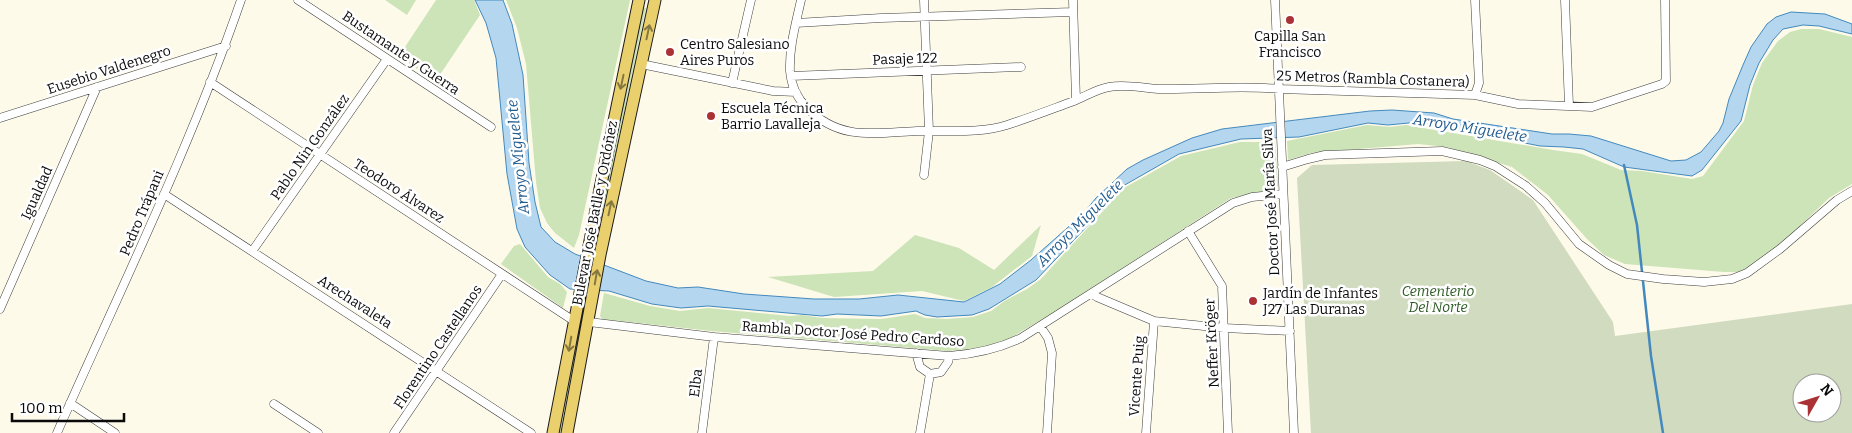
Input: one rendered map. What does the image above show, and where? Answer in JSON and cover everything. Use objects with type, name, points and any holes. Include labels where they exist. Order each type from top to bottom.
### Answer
[{"type":"main road","name":"Bulevar José Batlle y Ordóñez","points":[[553,433],[639,0]]},
{"type":"main road","name":"Bulevar José Batlle y Ordóñez","points":[[567,433],[600,255],[655,0]]},
{"type":"street","name":"Pedro Trápani","points":[[57,433],[164,194],[226,46],[241,0]]},
{"type":"street","name":"Bustamante y Guerra","points":[[298,0],[491,128]]},
{"type":"street","points":[[732,83],[751,0]]},
{"type":"street","name":"25 Metros (Rambla Costanera)","points":[[801,0],[791,50],[791,76],[796,92],[802,103],[820,120],[838,129],[852,132],[984,130],[1005,126],[1110,87],[1133,86],[1157,89],[1257,87],[1475,95],[1518,104],[1592,107],[1662,84],[1666,81],[1665,0]]},
{"type":"street","points":[[924,0],[929,131],[924,175]]},
{"type":"street","points":[[1073,0],[1076,100]]},
{"type":"street","name":"Doctor José María Silva","points":[[1275,0],[1294,433]]},
{"type":"street","points":[[1475,0],[1479,83],[1475,95]]},
{"type":"street","points":[[1565,0],[1569,106]]},
{"type":"street","points":[[796,23],[889,17],[1073,12]]},
{"type":"street","name":"Eusebio Valdenegro","points":[[0,118],[226,46]]},
{"type":"street","name":"Pablo Nin González","points":[[252,250],[387,58]]},
{"type":"street","points":[[641,64],[773,91],[796,92]]},
{"type":"street","name":"Pasaje 122","points":[[791,76],[1021,67]]},
{"type":"street","name":"Teodoro Álvarez","points":[[210,82],[574,321]]},
{"type":"street","name":"Igualdad","points":[[0,309],[97,87]]},
{"type":"street","points":[[1282,167],[1324,155],[1442,151],[1480,160],[1495,166],[1526,186],[1545,203],[1579,244],[1597,258],[1627,274],[1704,282],[1732,279],[1747,274],[1780,249],[1837,200],[1852,191]]},
{"type":"street","name":"Arechavaleta","points":[[164,194],[531,433]]},
{"type":"street","name":"Rambla Doctor José Pedro Cardoso","points":[[588,322],[714,337],[948,356],[967,355],[995,349],[1022,338],[1233,203],[1243,199],[1283,194]]},
{"type":"street","name":"Neffer Kröger","points":[[1188,231],[1222,286],[1228,433]]},
{"type":"street","name":"Florentino Castellanos","points":[[394,433],[502,274]]},
{"type":"street","points":[[1092,294],[1097,298],[1154,321],[1290,332]]},
{"type":"street","name":"Vicente Puig","points":[[1146,433],[1154,321]]},
{"type":"street","points":[[1040,326],[1048,338],[1052,353],[1047,433]]},
{"type":"street","name":"Elba","points":[[702,433],[714,337]]},
{"type":"street","points":[[916,353],[920,367],[930,374],[941,372],[948,362],[948,356]]},
{"type":"street","points":[[920,433],[930,374]]},
{"type":"street","points":[[70,403],[115,433]]},
{"type":"street","points":[[274,404],[318,433]]},
{"type":"green space","points":[[385,0],[416,0],[407,15]]},
{"type":"green space","points":[[436,0],[474,0],[480,15],[435,82],[399,56]]},
{"type":"green space","points":[[506,0],[630,0],[579,235],[574,248],[555,233],[547,223],[540,208],[526,64],[517,28]]},
{"type":"green space","points":[[643,7],[646,8],[594,256],[592,255]]},
{"type":"green space","points":[[1801,29],[1819,29],[1852,37],[1852,184],[1829,198],[1756,268],[1739,272],[1724,272],[1625,264],[1604,255],[1587,239],[1548,195],[1512,167],[1447,147],[1418,144],[1311,153],[1288,160],[1287,141],[1367,125],[1390,127],[1406,125],[1582,154],[1621,170],[1642,171],[1692,179],[1703,176],[1744,121],[1753,85],[1762,63],[1778,41],[1790,32]]},
{"type":"green space","points":[[1240,142],[1275,142],[1278,186],[1272,190],[1231,198],[1058,310],[998,344],[948,351],[711,331],[602,319],[600,316],[604,293],[650,306],[680,311],[708,308],[822,318],[881,319],[915,314],[925,318],[973,317],[991,311],[1041,279],[1124,188],[1181,156]]},
{"type":"green space","name":"Cementerio Del Norte","points":[[1466,161],[1490,170],[1533,200],[1613,322],[1615,336],[1852,304],[1852,433],[1311,433],[1297,178],[1312,165]]},
{"type":"green space","points":[[1041,225],[1032,256],[992,287],[964,301],[922,291],[834,297],[768,277],[873,271],[915,235],[959,248],[994,270]]},
{"type":"green space","points":[[520,244],[548,277],[560,284],[567,292],[563,308],[501,264],[514,246]]},
{"type":"green space","points":[[585,286],[589,287],[560,433],[557,433]]},
{"type":"water","name":"Arroyo Miguelete","points":[[475,0],[503,0],[512,24],[523,75],[529,163],[535,202],[541,227],[555,242],[575,254],[646,281],[678,288],[698,287],[744,294],[814,299],[859,299],[898,295],[964,302],[1000,284],[1031,260],[1083,214],[1096,198],[1127,169],[1192,138],[1222,129],[1392,110],[1434,113],[1453,119],[1552,134],[1591,136],[1671,161],[1686,160],[1701,152],[1719,131],[1729,99],[1751,47],[1767,24],[1776,17],[1791,12],[1825,14],[1852,24],[1852,34],[1819,26],[1803,25],[1783,29],[1773,40],[1759,63],[1750,85],[1741,121],[1702,170],[1692,176],[1624,167],[1583,149],[1540,146],[1419,122],[1388,125],[1368,123],[1299,137],[1241,139],[1179,154],[1123,186],[1036,280],[989,309],[972,315],[937,317],[916,311],[881,316],[837,314],[822,316],[708,306],[681,308],[652,304],[609,291],[570,289],[550,275],[525,247],[517,229],[507,174],[496,58],[486,23]]},
{"type":"waterway","points":[[1624,165],[1637,225],[1651,356],[1663,433]]},
{"type":"place","name":"Capilla San Francisco","points":[[1290,20]]},
{"type":"place","name":"Centro Salesiano Aires Puros","points":[[670,52]]},
{"type":"place","name":"Escuela Técnica Barrio Lavalleja","points":[[711,116]]},
{"type":"place","name":"Jardín de Infantes J27 Las Duranas","points":[[1253,301]]}]
